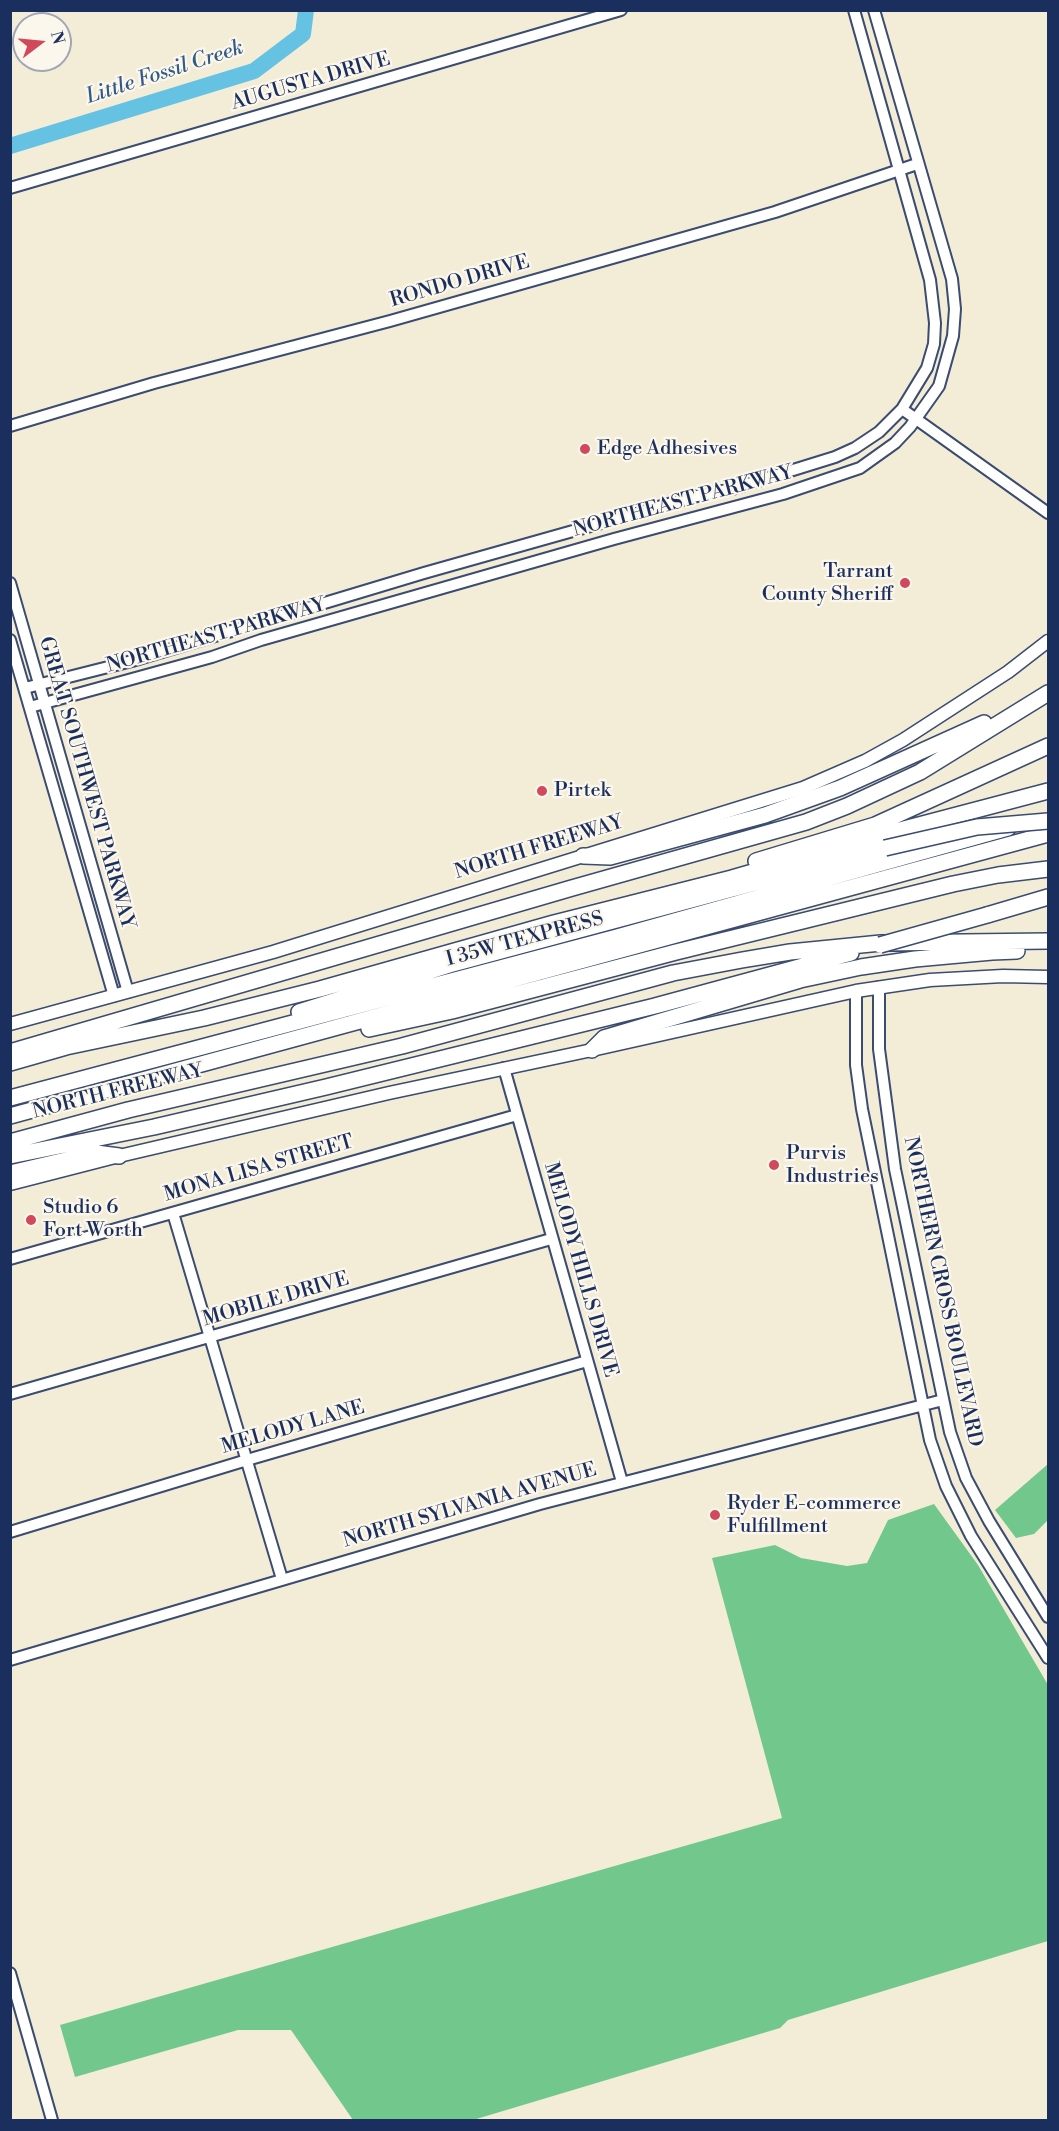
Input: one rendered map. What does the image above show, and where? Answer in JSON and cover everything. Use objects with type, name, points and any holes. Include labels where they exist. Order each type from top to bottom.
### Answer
[{"type":"highway","points":[[10,1052],[806,822],[847,807],[920,772],[1048,693]]},
{"type":"highway","points":[[583,856],[610,857],[765,815],[840,788],[982,724],[1004,720]]},
{"type":"highway","points":[[650,898],[670,887],[875,825],[1048,746]]},
{"type":"highway","points":[[10,1063],[66,1047],[204,1018],[320,989],[1048,791]]},
{"type":"highway","name":"I 35W TEXPRESS","points":[[10,1098],[617,937],[1048,816]]},
{"type":"highway","points":[[106,1072],[118,1062],[305,1010],[449,965],[885,848],[977,827],[1048,821]]},
{"type":"highway","name":"I 35W TEXPRESS","points":[[10,1116],[1048,834]]},
{"type":"highway","points":[[299,1038],[328,1038],[452,1011],[763,930],[953,884],[998,875],[1048,869]]},
{"type":"highway","points":[[10,1156],[154,1127],[303,1093],[655,1006],[1048,897]]},
{"type":"highway","points":[[987,915],[1048,905]]},
{"type":"highway","points":[[592,1050],[604,1038],[800,980],[861,967],[915,959],[1017,951],[1046,940]]},
{"type":"highway","name":"NORTH FREEWAY","points":[[10,1142],[128,1110],[402,1046],[673,973],[790,952],[881,943],[1046,940]]},
{"type":"highway","points":[[10,1173],[96,1153],[119,1156]]},
{"type":"main road","name":"NORTH FREEWAY","points":[[10,1024],[282,949],[765,801],[830,777],[893,746],[948,713],[1048,641]]},
{"type":"main road","points":[[10,1184],[389,1093],[856,991],[930,980],[1003,976],[1048,977]]},
{"type":"street","name":"AUGUSTA DRIVE","points":[[10,188],[621,10]]},
{"type":"street","name":"NORTHEAST PARKWAY","points":[[25,688],[132,661],[424,573],[697,496],[732,489],[835,457],[855,448],[879,432],[902,409],[927,368],[934,344],[935,323],[930,280],[854,10]]},
{"type":"street","name":"NORTHEAST PARKWAY","points":[[30,707],[212,657],[261,640],[704,514],[783,494],[860,468],[895,443],[939,386],[953,336],[955,309],[951,279],[874,10]]},
{"type":"street","name":"RONDO DRIVE","points":[[10,426],[154,383],[401,318],[775,212],[918,164]]},
{"type":"street","points":[[902,409],[1048,513]]},
{"type":"street","points":[[697,496],[704,514]]},
{"type":"street","points":[[522,546],[526,565]]},
{"type":"street","name":"GREAT SOUTHWEST PARKWAY","points":[[10,583],[128,992]]},
{"type":"street","points":[[205,638],[212,657]]},
{"type":"street","name":"GREAT SOUTHWEST PARKWAY","points":[[10,640],[114,996]]},
{"type":"street","name":"NORTHERN CROSS BOULEVARD","points":[[879,987],[879,1050],[883,1093],[904,1216],[950,1432],[966,1478],[989,1521],[1048,1617]]},
{"type":"street","name":"NORTHERN CROSS BOULEVARD","points":[[856,991],[856,1065],[861,1109],[930,1440],[946,1486],[971,1536],[1048,1658]]},
{"type":"street","name":"MELODY HILLS DRIVE","points":[[504,1068],[622,1482]]},
{"type":"street","name":"MONA LISA STREET","points":[[10,1259],[517,1114]]},
{"type":"street","points":[[173,1213],[282,1579]]},
{"type":"street","points":[[884,1218],[904,1216]]},
{"type":"street","name":"MOBILE DRIVE","points":[[10,1394],[551,1239]]},
{"type":"street","name":"MELODY LANE","points":[[10,1532],[587,1361]]},
{"type":"street","name":"NORTH SYLVANIA AVENUE","points":[[10,1660],[282,1579],[622,1482],[943,1400]]},
{"type":"street","points":[[10,1973],[52,2121]]},
{"type":"green space","points":[[1048,1464],[1048,1520],[1034,1534],[1016,1538],[995,1510]]},
{"type":"green space","points":[[934,1504],[978,1565],[1048,1685],[1048,1941],[788,2020],[780,2028],[473,2120],[353,2120],[291,2030],[238,2030],[75,2077],[60,2025],[782,1818],[712,1558],[775,1545],[801,1558],[847,1566],[867,1563],[888,1520]]},
{"type":"waterway","name":"Little Fossil Creek","points":[[10,146],[254,71],[303,34],[306,10]]},
{"type":"place","name":"Edge Adhesives","points":[[585,449]]},
{"type":"place","name":"Tarrant County Sheriff","points":[[905,583]]},
{"type":"place","name":"Pirtek","points":[[542,791]]},
{"type":"place","name":"Purvis Industries","points":[[774,1165]]},
{"type":"place","name":"Studio 6 Fort Worth","points":[[31,1220]]},
{"type":"place","name":"Ryder E-commerce Fulfillment","points":[[715,1515]]}]
